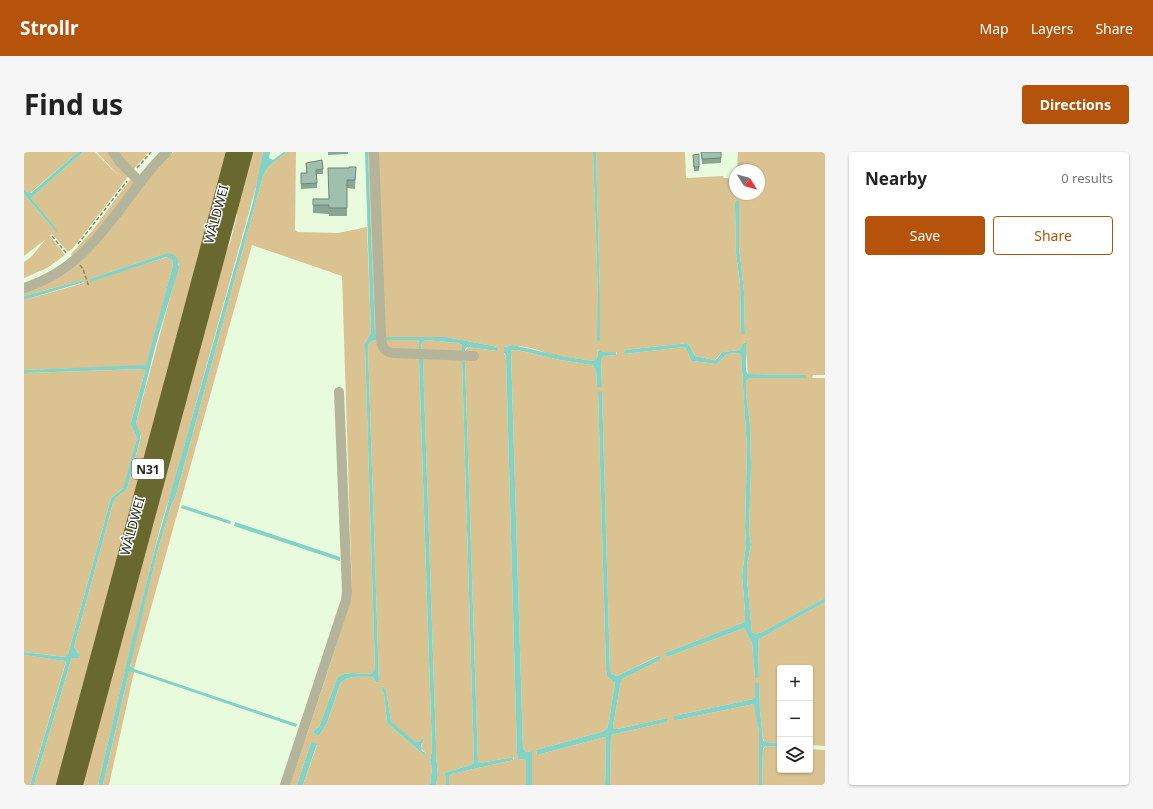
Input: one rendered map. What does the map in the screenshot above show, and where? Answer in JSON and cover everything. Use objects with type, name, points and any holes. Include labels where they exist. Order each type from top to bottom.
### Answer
[{"type":"highway","name":"WÂLDWEI","points":[[63,785],[233,152]]},
{"type":"highway","name":"WÂLDWEI","points":[[76,785],[246,152]]},
{"type":"street","points":[[113,152],[140,182]]},
{"type":"street","points":[[24,288],[55,274],[81,255],[99,236],[154,164],[167,152]]},
{"type":"street","points":[[374,152],[381,338],[383,347],[392,353],[474,356]]},
{"type":"street","points":[[285,785],[346,600],[347,591],[340,392]]},
{"type":"path","points":[[75,248],[132,174],[151,152]]},
{"type":"path","points":[[52,236],[67,256],[72,251]]},
{"type":"path","points":[[83,270],[89,287]]},
{"type":"shaded area","points":[[24,152],[78,152],[29,194],[24,189]]},
{"type":"shaded area","points":[[83,152],[95,152],[120,177],[97,152],[111,152],[130,174],[73,248],[68,252],[52,234],[50,236],[65,255],[47,268],[24,278],[24,262],[31,257],[46,239],[24,256],[24,194],[56,232],[31,198]]},
{"type":"shaded area","points":[[115,152],[149,152],[132,171]]},
{"type":"shaded area","points":[[174,152],[228,152],[213,209],[198,257],[192,287],[57,785],[34,785],[71,660],[72,658],[79,658],[79,653],[74,647],[113,503],[116,498],[127,489],[141,437],[136,423],[179,264],[167,253],[89,279],[90,281],[168,257],[172,260],[173,265],[147,364],[144,366],[24,370],[24,300],[84,283],[83,280],[24,296],[24,292],[55,279],[160,164]]},
{"type":"shaded area","points":[[251,152],[263,152],[259,176],[171,494],[160,528],[98,785],[82,785],[224,255],[230,243],[237,216],[237,205]]},
{"type":"shaded area","points":[[287,152],[296,152],[295,230],[298,232],[338,233],[367,227],[371,333],[365,343],[365,347],[375,669],[371,674],[349,673],[337,678],[319,727],[314,730],[313,733],[319,736],[327,723],[340,684],[343,681],[354,677],[371,677],[374,678],[376,683],[379,682],[368,347],[370,342],[376,340],[377,336],[375,332],[368,152],[373,152],[379,338],[381,346],[386,352],[392,354],[474,357],[474,355],[393,351],[384,346],[382,339],[375,152],[593,152],[598,341],[600,341],[596,152],[685,152],[686,178],[723,176],[724,178],[729,178],[729,200],[738,200],[765,200],[765,164],[737,164],[738,152],[825,152],[825,375],[813,375],[812,378],[825,378],[825,598],[762,632],[752,634],[747,578],[747,565],[751,545],[749,531],[751,467],[750,425],[746,381],[750,378],[806,378],[807,375],[748,374],[745,342],[739,350],[722,352],[715,360],[695,356],[687,343],[625,350],[623,352],[625,354],[684,347],[692,361],[716,364],[727,354],[738,353],[741,355],[747,449],[746,544],[742,576],[745,622],[665,654],[667,657],[744,628],[752,643],[755,677],[759,677],[759,639],[825,602],[825,746],[813,745],[813,665],[777,665],[777,743],[765,742],[763,739],[759,683],[755,683],[755,696],[753,699],[674,716],[674,720],[677,720],[754,704],[759,732],[759,785],[610,785],[611,735],[667,722],[668,719],[617,729],[614,729],[613,726],[622,679],[660,660],[661,658],[658,656],[617,676],[612,674],[610,671],[602,392],[598,392],[606,670],[607,676],[615,683],[609,721],[607,729],[601,732],[536,750],[537,755],[605,737],[605,785],[532,785],[532,751],[526,752],[523,748],[511,351],[517,350],[560,360],[592,365],[596,370],[597,387],[602,387],[601,359],[604,356],[616,355],[617,353],[598,350],[597,358],[593,361],[559,356],[532,348],[511,346],[504,347],[504,353],[506,358],[517,754],[518,760],[524,759],[526,761],[526,785],[449,785],[449,776],[452,774],[513,760],[514,758],[480,763],[478,762],[465,361],[462,361],[474,762],[471,765],[446,772],[444,774],[446,778],[446,785],[436,785],[438,775],[436,755],[423,360],[419,359],[432,750],[430,760],[432,768],[430,785],[303,785],[317,745],[311,742],[297,785],[290,785],[350,602],[352,589],[342,276],[252,245],[134,669],[131,667],[130,663],[158,549],[171,506],[176,495],[263,176],[268,167]],"holes":[[[738,200],[739,247],[744,291],[745,334],[741,334],[740,284],[736,254],[735,202]],[[385,337],[446,337],[498,347],[496,351],[468,347],[465,352],[462,352],[462,345],[458,343],[426,340],[422,342],[421,350],[419,349],[419,342],[417,340],[385,340]],[[383,686],[386,690],[391,721],[413,741],[418,742],[424,740],[421,747],[426,753],[424,755],[387,723],[384,694],[381,689]]]},
{"type":"shaded area","points":[[132,177],[134,184],[93,239],[72,257],[71,254],[92,231]]},
{"type":"shaded area","points":[[144,369],[145,371],[131,422],[137,438],[124,487],[111,498],[68,654],[66,657],[24,652],[24,373]]},
{"type":"shaded area","points":[[24,655],[66,661],[30,785],[24,785]]},
{"type":"shaded area","points":[[129,672],[134,672],[109,785],[103,785]]},
{"type":"shaded area","points":[[766,746],[777,747],[777,773],[813,773],[813,749],[825,750],[825,785],[762,785],[763,750]]},
{"type":"water","points":[[78,152],[83,152],[31,198],[57,230],[56,232],[24,194],[24,189],[31,193]]},
{"type":"water","points":[[263,152],[270,152],[269,158],[273,160],[284,152],[287,152],[268,167],[263,176],[176,495],[171,506],[158,549],[130,666],[134,669],[297,724],[296,727],[134,672],[129,672],[103,785],[98,785],[155,549],[253,202]]},
{"type":"water","points":[[365,152],[368,152],[375,332],[377,336],[376,340],[370,342],[368,347],[379,682],[376,683],[374,678],[371,677],[354,677],[343,681],[340,684],[327,723],[319,736],[313,733],[314,730],[319,727],[337,678],[349,673],[371,674],[375,669],[365,347],[365,343],[371,333]]},
{"type":"water","points":[[593,152],[596,152],[600,341],[597,341],[598,296]]},
{"type":"water","points":[[737,200],[739,201],[739,247],[744,291],[745,334],[741,334],[740,284],[736,254],[735,202]]},
{"type":"water","points":[[167,253],[174,255],[177,258],[179,267],[156,344],[136,423],[140,433],[140,440],[127,489],[116,498],[113,503],[74,647],[80,655],[79,658],[72,658],[71,660],[34,785],[30,785],[66,662],[24,655],[24,652],[65,657],[68,654],[111,498],[122,489],[124,485],[137,438],[131,422],[145,371],[144,369],[24,373],[24,370],[146,365],[173,265],[172,260],[167,257],[90,282],[89,279]]},
{"type":"water","points":[[83,280],[84,282],[24,300],[24,296]]},
{"type":"water","points":[[385,337],[446,337],[498,347],[497,351],[468,347],[465,349],[465,352],[462,352],[462,345],[458,343],[426,340],[422,342],[421,350],[419,349],[419,342],[417,340],[385,340]]},
{"type":"water","points":[[746,342],[746,371],[748,374],[807,375],[806,378],[750,378],[746,381],[750,425],[751,467],[749,531],[751,545],[747,565],[747,578],[752,633],[756,634],[762,632],[825,598],[825,602],[759,639],[759,677],[755,678],[752,643],[744,628],[667,657],[665,654],[745,622],[742,576],[746,544],[747,449],[741,355],[738,353],[727,354],[716,364],[692,361],[684,347],[625,354],[623,352],[625,350],[687,343],[695,356],[715,360],[722,352],[739,350],[742,344]]},
{"type":"water","points":[[513,345],[561,356],[593,361],[597,358],[598,351],[600,350],[603,352],[616,352],[616,355],[604,356],[601,359],[602,387],[597,387],[596,370],[592,365],[560,360],[517,350],[511,351],[523,748],[526,752],[532,751],[532,785],[526,785],[526,761],[524,759],[518,760],[517,754],[506,358],[504,353],[504,347]]},
{"type":"water","points":[[419,359],[423,359],[436,755],[438,775],[436,785],[430,785],[432,768],[430,760],[432,750]]},
{"type":"water","points":[[462,361],[465,361],[478,762],[480,763],[513,757],[513,760],[452,774],[449,776],[449,785],[446,785],[446,778],[444,774],[446,772],[471,765],[474,762]]},
{"type":"water","points":[[602,391],[610,671],[612,674],[617,676],[659,656],[661,658],[660,660],[622,679],[613,726],[614,729],[617,729],[668,719],[667,722],[611,735],[610,785],[605,785],[605,737],[537,755],[536,750],[601,732],[607,729],[609,721],[615,683],[607,676],[606,670],[598,392]]},
{"type":"water","points":[[182,505],[231,521],[230,524],[181,508]]},
{"type":"water","points":[[235,522],[340,557],[340,561],[234,526]]},
{"type":"water","points":[[755,683],[759,683],[763,740],[765,742],[777,743],[777,747],[766,746],[763,748],[762,785],[759,785],[759,732],[754,704],[674,720],[674,716],[753,699],[755,696]]},
{"type":"water","points":[[383,686],[386,690],[391,721],[414,741],[418,742],[423,739],[424,740],[421,746],[422,751],[426,753],[424,755],[387,723],[384,694],[381,689]]},
{"type":"water","points":[[311,742],[317,744],[303,785],[297,785]]},
{"type":"building","points":[[701,152],[721,152],[721,158],[702,159]]},
{"type":"building","points":[[699,154],[699,167],[694,167],[693,155]]},
{"type":"building","points":[[322,160],[323,169],[316,170],[317,183],[301,184],[301,173],[307,173],[306,163]]},
{"type":"building","points":[[356,167],[355,180],[347,180],[347,208],[329,208],[329,205],[313,205],[313,199],[329,199],[328,168]]}]
